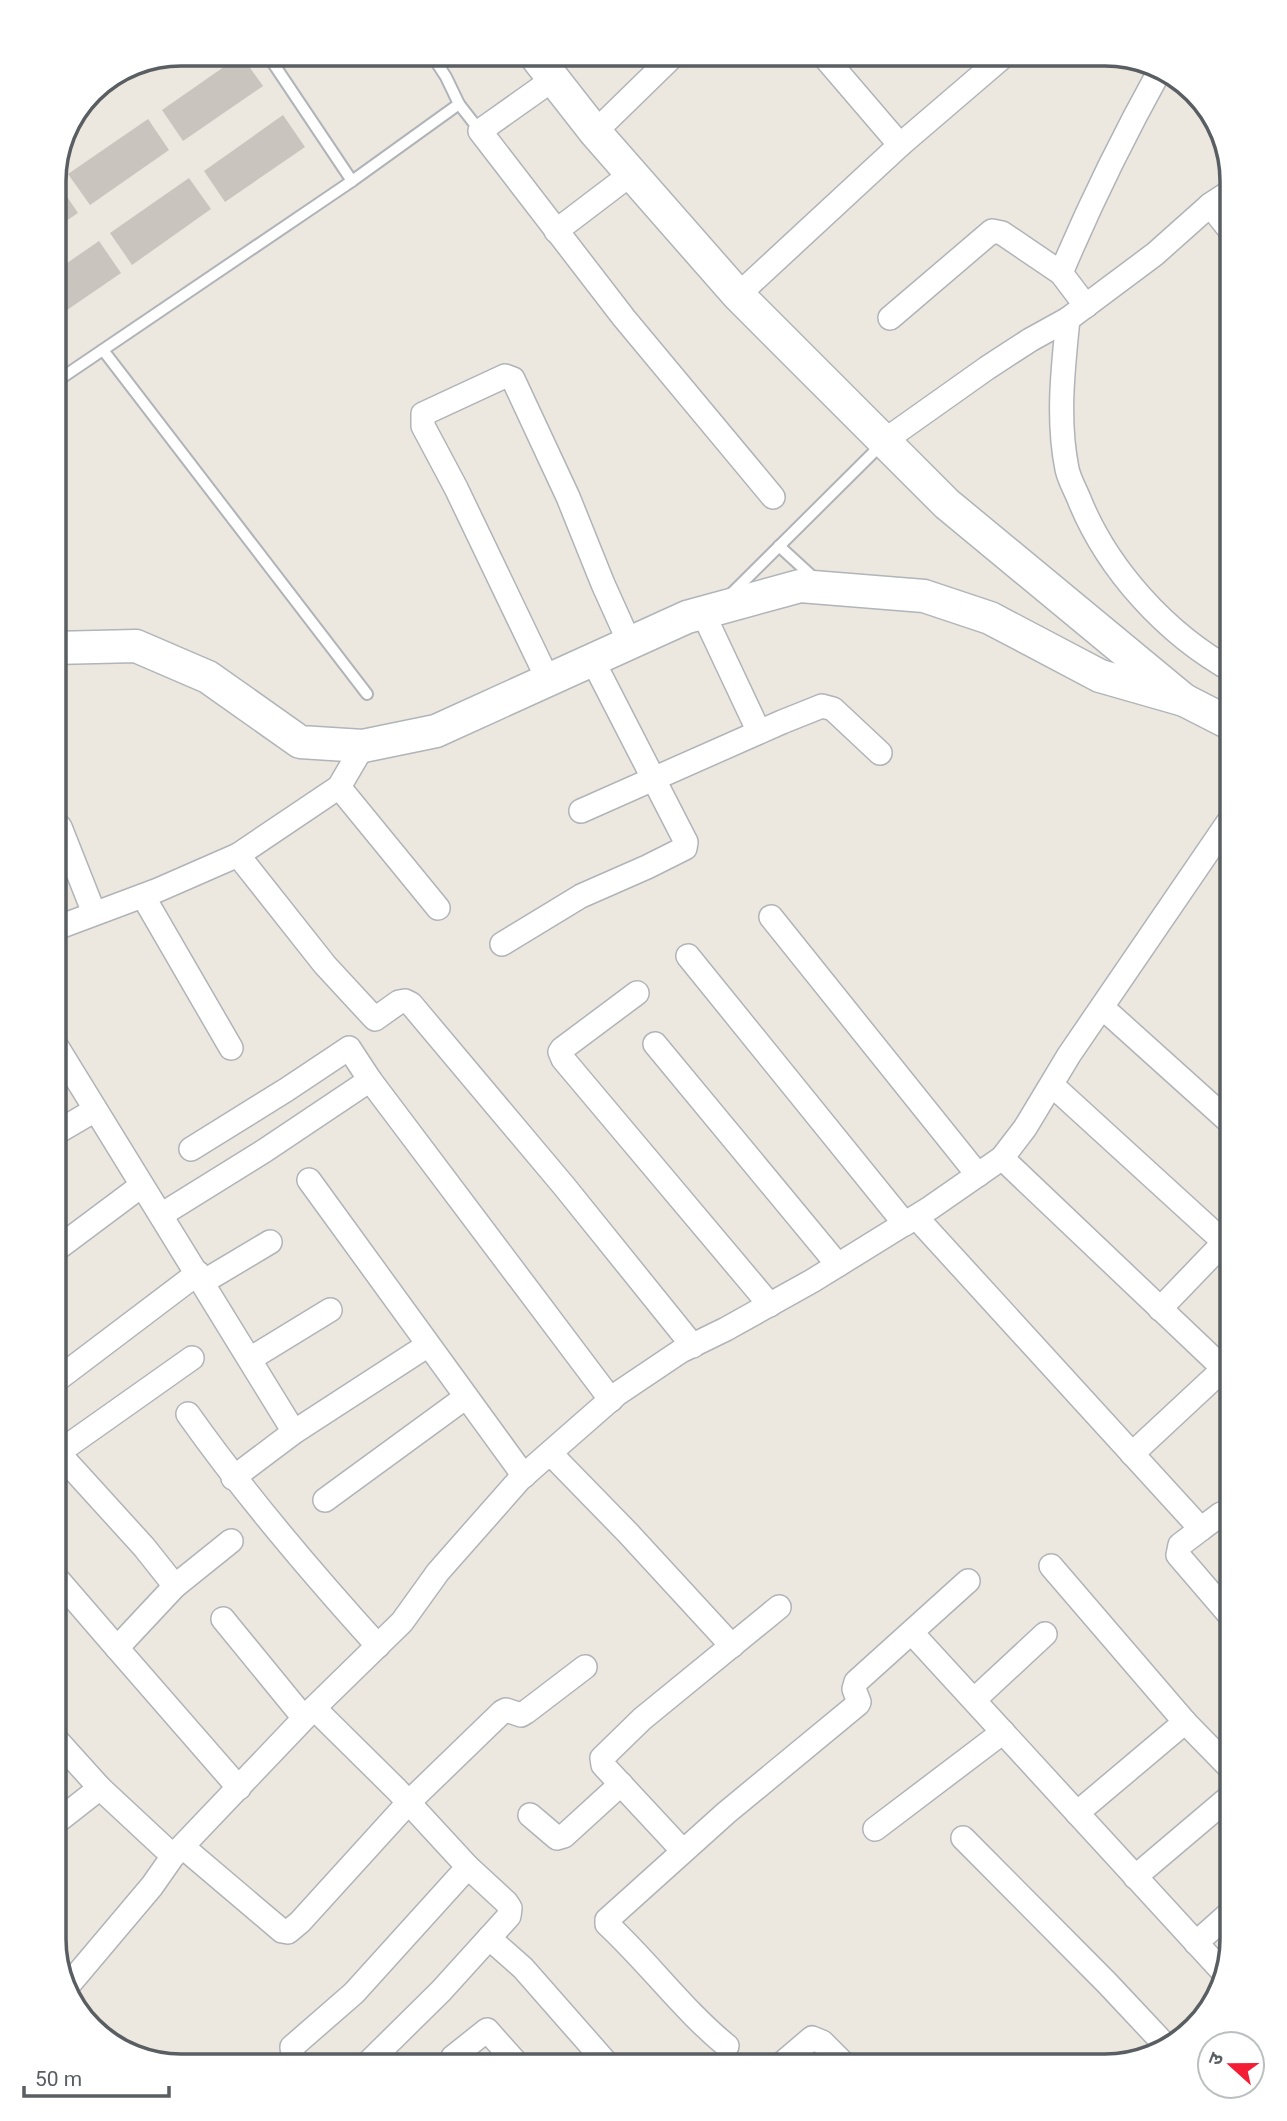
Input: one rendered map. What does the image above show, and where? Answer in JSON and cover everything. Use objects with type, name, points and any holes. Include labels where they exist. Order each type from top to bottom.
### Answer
[{"type":"street","points":[[543,66],[595,132],[738,295],[947,504],[1184,700]]},
{"type":"street","points":[[595,132],[662,67]]},
{"type":"street","points":[[833,67],[900,145]]},
{"type":"street","points":[[738,295],[900,145],[990,67]]},
{"type":"street","points":[[1060,273],[1105,174],[1156,78]]},
{"type":"street","points":[[552,80],[480,131],[624,318],[773,497]]},
{"type":"street","points":[[556,231],[631,174]]},
{"type":"street","points":[[884,441],[987,368],[1077,312],[1155,254],[1220,198]]},
{"type":"street","points":[[1210,205],[1220,218]]},
{"type":"street","points":[[890,318],[992,231],[1002,233],[1060,273],[1077,312],[1062,407],[1067,470],[1088,523],[1127,580],[1164,621],[1220,663]]},
{"type":"street","points":[[549,682],[456,488],[423,426],[423,414],[437,407],[505,376],[513,379],[568,497],[630,644]]},
{"type":"street","points":[[67,648],[136,646],[208,677],[300,743],[363,746],[436,731],[549,682],[687,617],[800,586],[924,596],[990,618],[1100,676],[1184,700],[1220,718]]},
{"type":"street","points":[[710,611],[759,732]]},
{"type":"street","points":[[502,944],[581,896],[685,848],[686,842],[593,661]]},
{"type":"street","points":[[581,811],[822,706],[828,707],[880,753]]},
{"type":"street","points":[[67,924],[143,896],[238,855],[339,787],[363,746]]},
{"type":"street","points":[[339,787],[438,908]]},
{"type":"street","points":[[74,1979],[145,1895],[178,1851],[309,1713],[402,1622],[438,1572],[524,1476],[550,1453],[611,1400],[681,1351],[770,1305],[838,1265],[1002,1158],[1025,1128],[1069,1055],[1220,834]]},
{"type":"street","points":[[67,844],[94,913]]},
{"type":"street","points":[[191,1149],[374,1030],[375,1019],[325,965],[238,855]]},
{"type":"street","points":[[143,896],[231,1048]]},
{"type":"street","points":[[771,917],[978,1175]]},
{"type":"street","points":[[688,956],[910,1220],[1201,1529]]},
{"type":"street","points":[[637,993],[560,1052],[635,1146],[770,1305]]},
{"type":"street","points":[[375,1019],[399,1002],[405,1000],[411,1004],[564,1186],[693,1346]]},
{"type":"street","points":[[1103,1007],[1220,1113]]},
{"type":"street","points":[[655,1044],[838,1265]]},
{"type":"street","points":[[349,1048],[370,1080],[611,1400]]},
{"type":"street","points":[[66,1063],[295,1432]]},
{"type":"street","points":[[161,1215],[264,1151],[370,1080]]},
{"type":"street","points":[[1052,1085],[1220,1231]]},
{"type":"street","points":[[66,1127],[95,1110]]},
{"type":"street","points":[[1002,1158],[1160,1309],[1220,1356]]},
{"type":"street","points":[[309,1180],[524,1476]]},
{"type":"street","points":[[66,1242],[141,1185]]},
{"type":"street","points":[[66,1373],[200,1277],[270,1242]]},
{"type":"street","points":[[1160,1309],[1220,1246]]},
{"type":"street","points":[[250,1359],[330,1310]]},
{"type":"street","points":[[233,1478],[295,1432],[428,1345]]},
{"type":"street","points":[[66,1443],[192,1358]]},
{"type":"street","points":[[1132,1454],[1220,1373]]},
{"type":"street","points":[[325,1500],[466,1397]]},
{"type":"street","points":[[188,1414],[233,1478],[282,1538],[378,1646]]},
{"type":"street","points":[[550,1453],[732,1646]]},
{"type":"street","points":[[66,1461],[144,1547],[175,1587]]},
{"type":"street","points":[[1220,1515],[1177,1550],[1178,1555],[1220,1604]]},
{"type":"street","points":[[117,1647],[175,1587],[231,1541]]},
{"type":"street","points":[[1051,1566],[1185,1722],[1220,1758]]},
{"type":"street","points":[[727,2046],[697,2020],[606,1922],[683,1852],[858,1704],[854,1689],[856,1682],[968,1581]]},
{"type":"street","points":[[66,1589],[239,1788]]},
{"type":"street","points":[[683,1852],[602,1762],[606,1753],[642,1718],[779,1607]]},
{"type":"street","points":[[222,1619],[309,1713],[409,1802],[468,1867],[510,1908],[509,1916],[415,2018],[378,2054]]},
{"type":"street","points":[[912,1633],[1218,1966]]},
{"type":"street","points":[[974,1700],[1045,1634]]},
{"type":"street","points":[[66,1750],[100,1788],[282,1931],[288,1932],[409,1802],[502,1712],[506,1710],[521,1715],[585,1667]]},
{"type":"street","points":[[1077,1813],[1185,1722]]},
{"type":"street","points":[[875,1829],[1003,1732]]},
{"type":"street","points":[[530,1815],[551,1835],[557,1838],[564,1836],[621,1784]]},
{"type":"street","points":[[66,1815],[100,1788]]},
{"type":"street","points":[[1135,1877],[1220,1805]]},
{"type":"street","points":[[963,1838],[1161,2040]]},
{"type":"street","points":[[293,2054],[292,2047],[354,1993],[468,1867]]},
{"type":"street","points":[[1196,1943],[1220,1922]]},
{"type":"street","points":[[489,1938],[523,1968],[599,2054]]},
{"type":"street","points":[[457,2054],[487,2030],[508,2054]]},
{"type":"street","points":[[793,2054],[812,2038],[822,2042],[834,2054]]},
{"type":"lane","points":[[275,66],[352,181]]},
{"type":"lane","points":[[439,66],[458,104],[480,131]]},
{"type":"lane","points":[[67,374],[352,181],[458,104]]},
{"type":"lane","points":[[103,350],[367,694]]},
{"type":"lane","points":[[710,611],[884,441]]},
{"type":"lane","points":[[779,546],[825,588]]},
{"type":"building","points":[[225,66],[249,66],[263,86],[183,141],[162,110]]},
{"type":"building","points":[[283,115],[305,147],[225,202],[204,171]]},
{"type":"building","points":[[148,119],[169,150],[90,205],[68,174]]},
{"type":"building","points":[[189,178],[211,209],[132,265],[110,233]]},
{"type":"building","points":[[67,197],[78,213],[67,220]]},
{"type":"building","points":[[99,241],[121,273],[67,310],[67,263]]}]
